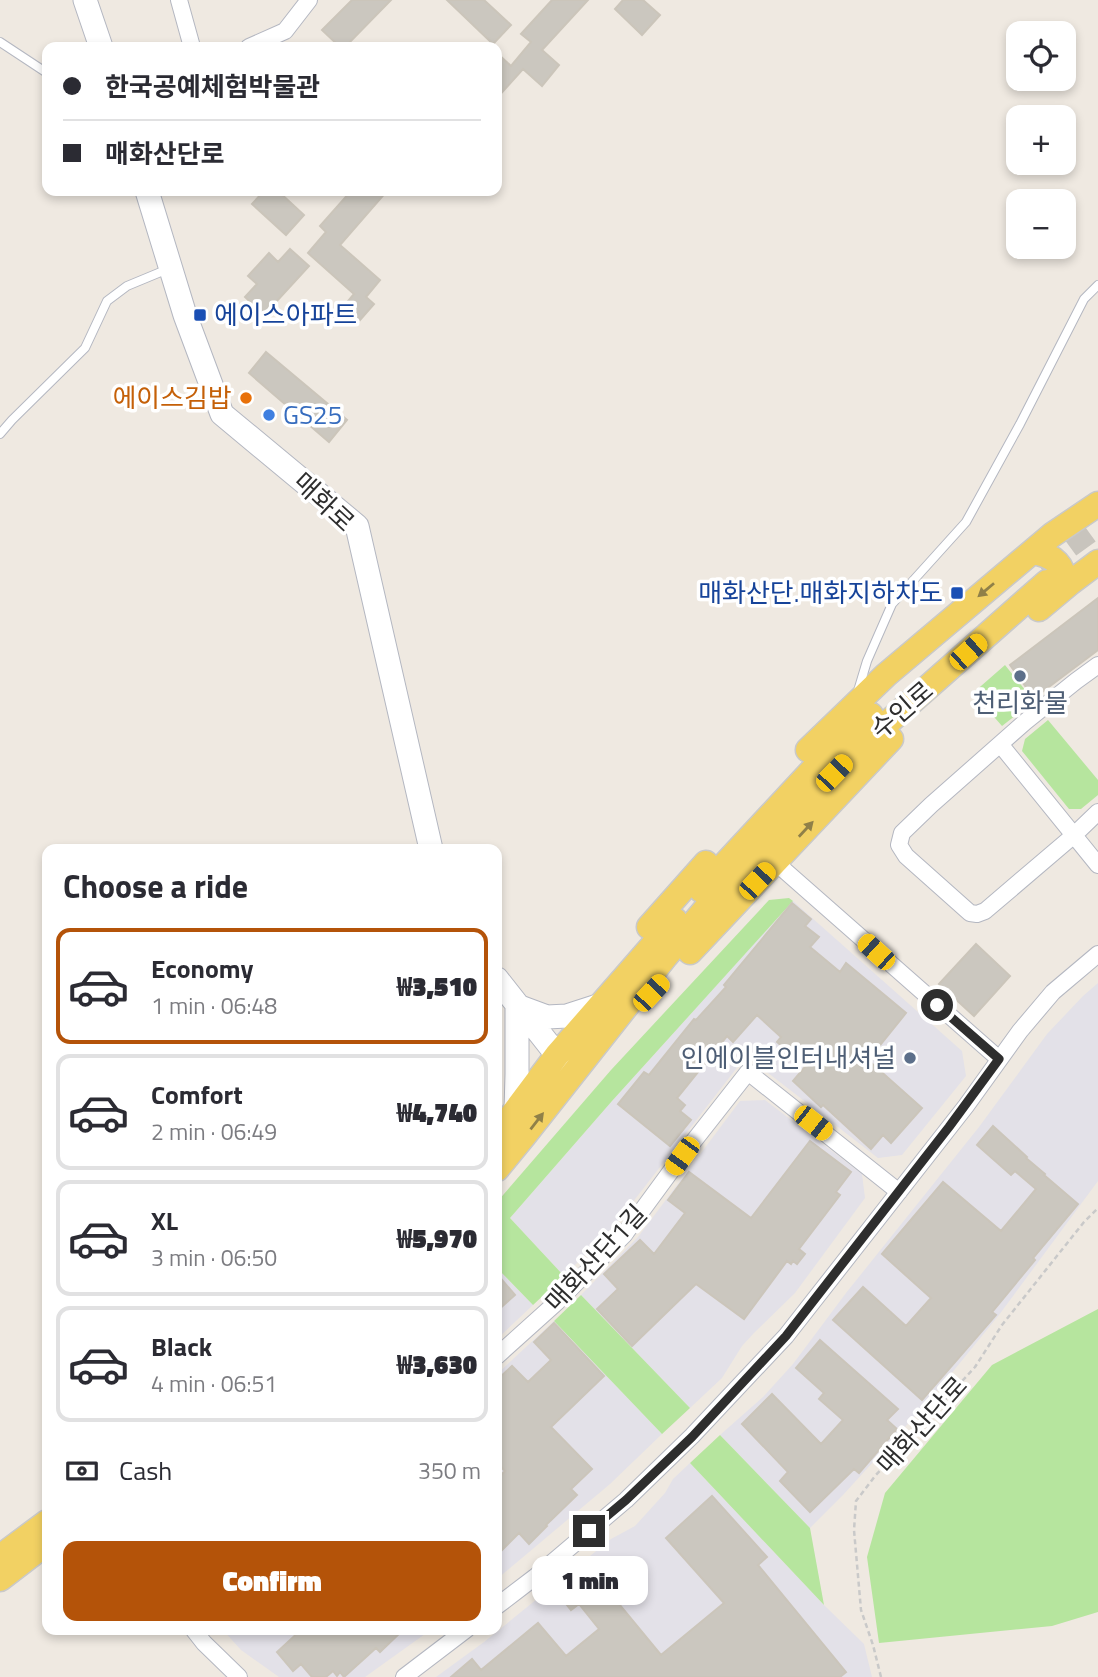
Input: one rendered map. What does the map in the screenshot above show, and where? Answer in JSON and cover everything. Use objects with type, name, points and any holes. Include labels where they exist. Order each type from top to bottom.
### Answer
[{"type":"main road","points":[[610,1010],[651,993],[1046,572],[1052,535],[1098,504]]},
{"type":"main road","points":[[610,1010],[620,961],[818,739],[886,675],[1046,572],[1098,562]]},
{"type":"main road","name":"수인로","points":[[502,1163],[575,1072],[610,1010],[722,865],[832,749],[1046,572]]},
{"type":"main road","name":"수인로","points":[[502,1128],[557,1055],[610,1010]]},
{"type":"main road","points":[[0,1557],[42,1526]]},
{"type":"main road","points":[[0,1579],[42,1547]]},
{"type":"street","points":[[85,0],[99,42]]},
{"type":"street","points":[[179,0],[191,42]]},
{"type":"street","points":[[261,42],[285,32],[309,0]]},
{"type":"street","name":"매화로","points":[[148,196],[185,315],[222,414],[357,526],[430,844]]},
{"type":"street","points":[[1098,666],[1000,744],[931,805],[902,833],[899,845],[906,856],[971,913],[977,914],[985,911],[1098,812]]},
{"type":"street","points":[[1000,744],[1098,865]]},
{"type":"street","points":[[775,862],[999,1059]]},
{"type":"street","points":[[502,1602],[626,1500],[692,1437],[786,1336],[1020,1031],[1053,992],[1098,954]]},
{"type":"street","points":[[502,986],[557,1055],[575,1072]]},
{"type":"street","points":[[517,1006],[547,1017],[610,1010]]},
{"type":"street","points":[[516,1110],[517,1006]]},
{"type":"street","name":"매화산단1길","points":[[502,1351],[624,1235],[748,1072],[899,1192]]},
{"type":"street","points":[[198,1635],[239,1677]]},
{"type":"street","points":[[404,1677],[459,1635]]},
{"type":"lane","points":[[0,42],[42,70]]},
{"type":"lane","points":[[0,434],[85,348],[107,301],[127,286],[170,268]]},
{"type":"lane","points":[[854,705],[867,661],[892,604],[966,522],[1084,299],[1098,285]]},
{"type":"path","name":"매화산단로","points":[[881,1677],[861,1610],[853,1530],[856,1501],[875,1476],[975,1367],[1002,1325],[1098,1208]]},
{"type":"shaded area","points":[[793,901],[962,1051],[966,1076],[902,1155],[878,1158],[746,1056],[615,1225],[564,1276],[510,1218]]},
{"type":"shaded area","points":[[1098,983],[1098,1181],[999,1315],[955,1369],[843,1495],[810,1528],[720,1435],[763,1397],[793,1364],[846,1293],[979,1127],[1047,1034]]},
{"type":"shaded area","points":[[765,1100],[862,1174],[865,1198],[795,1293],[742,1346],[722,1378],[690,1408],[581,1295],[638,1237],[740,1101]]},
{"type":"shaded area","points":[[502,1273],[533,1305],[502,1334]]},
{"type":"shaded area","points":[[554,1321],[662,1434],[610,1484],[502,1575],[502,1369]]},
{"type":"shaded area","points":[[690,1463],[864,1644],[872,1677],[436,1677],[493,1635],[502,1635],[502,1627],[611,1539],[635,1526],[665,1493],[673,1479]]},
{"type":"shaded area","points":[[227,1635],[424,1635],[365,1677],[279,1677],[241,1650]]},
{"type":"green space","points":[[1005,665],[1034,701],[1002,726],[973,693]]},
{"type":"green space","points":[[1048,720],[1098,780],[1098,795],[1081,809],[1069,809],[1022,751],[1025,739]]},
{"type":"green space","points":[[789,898],[793,901],[510,1218],[564,1276],[533,1305],[502,1273],[502,1196],[611,1070],[769,900]]},
{"type":"green space","points":[[581,1295],[690,1408],[662,1434],[554,1321]]},
{"type":"green space","points":[[1098,1309],[1098,1612],[1052,1626],[879,1643],[867,1557],[885,1493],[992,1365]]},
{"type":"green space","points":[[720,1435],[810,1528],[824,1605],[690,1463]]},
{"type":"building","points":[[352,0],[391,0],[350,42],[335,42],[322,30]]},
{"type":"building","points":[[447,0],[484,0],[511,25],[495,42],[491,42]]},
{"type":"building","points":[[552,0],[588,0],[542,50],[559,65],[542,86],[523,69],[502,92],[502,58],[511,66],[531,42],[521,34]]},
{"type":"building","points":[[623,0],[643,0],[660,15],[642,35],[615,9]]},
{"type":"building","points":[[259,196],[283,196],[304,215],[286,235],[252,204]]},
{"type":"building","points":[[347,196],[383,196],[340,245],[380,280],[366,297],[374,304],[360,320],[344,306],[354,294],[308,253],[326,232],[320,226]]},
{"type":"building","points":[[290,249],[309,266],[264,315],[245,297],[257,284],[248,276],[269,253],[278,262]]},
{"type":"building","points":[[266,352],[347,420],[329,442],[249,373]]},
{"type":"building","points":[[1098,598],[1098,650],[1034,698],[1010,665]]},
{"type":"building","points":[[792,903],[811,919],[805,926],[819,937],[810,947],[840,972],[846,963],[906,1013],[868,1060],[922,1108],[891,1143],[883,1135],[871,1149],[793,1081],[805,1067],[777,1042],[781,1037],[757,1015],[733,1042],[727,1036],[677,1098],[685,1105],[680,1111],[691,1120],[670,1146],[618,1104],[644,1072],[649,1075],[694,1019],[696,1020],[726,987],[724,985]]},
{"type":"building","points":[[976,944],[1010,976],[974,1016],[939,984]]},
{"type":"building","points":[[993,1126],[1078,1204],[992,1312],[996,1315],[922,1400],[833,1320],[863,1287],[906,1326],[931,1298],[882,1254],[943,1182],[1001,1231],[1036,1189],[1015,1171],[1011,1175],[977,1145]]},
{"type":"building","points":[[810,1141],[851,1172],[836,1192],[840,1195],[799,1249],[805,1254],[797,1264],[787,1261],[744,1319],[696,1284],[632,1346],[597,1309],[618,1289],[604,1274],[640,1240],[654,1254],[685,1213],[668,1200],[689,1172],[751,1218]]},
{"type":"building","points":[[502,1280],[515,1295],[502,1307]]},
{"type":"building","points":[[554,1323],[604,1376],[551,1427],[592,1469],[571,1489],[577,1495],[529,1544],[519,1533],[502,1550],[502,1474],[505,1471],[502,1468],[502,1375],[512,1366],[528,1382],[551,1360],[534,1342]]},
{"type":"building","points":[[820,1340],[898,1409],[887,1420],[897,1429],[859,1473],[854,1469],[810,1512],[780,1481],[788,1472],[742,1424],[772,1394],[821,1444],[843,1420],[819,1399],[824,1393],[796,1368]]},
{"type":"building","points":[[712,1496],[767,1557],[758,1565],[846,1672],[840,1677],[451,1677],[472,1659],[481,1670],[538,1623],[566,1656],[599,1629],[579,1604],[571,1610],[555,1590],[586,1564],[661,1655],[724,1603],[666,1538]]},
{"type":"building","points":[[295,1635],[398,1635],[380,1652],[376,1648],[344,1677],[340,1672],[337,1676],[333,1671],[326,1677],[312,1677],[301,1664],[293,1671],[277,1652]]},
{"type":"tunnel","points":[[1040,567],[1098,525]]},
{"type":"place","name":"에이스아파트","points":[[200,315]]},
{"type":"place","name":"에이스김밥","points":[[246,398]]},
{"type":"place","name":"GS25","points":[[269,415]]},
{"type":"place","name":"매화산단.매화지하차도","points":[[957,593]]},
{"type":"place","name":"천리화물","points":[[1020,676]]},
{"type":"place","name":"인에이블인터내셔널","points":[[910,1058]]},
{"type":"route","points":[[589,1531],[692,1437],[786,1336],[999,1059],[937,1005]]}]
